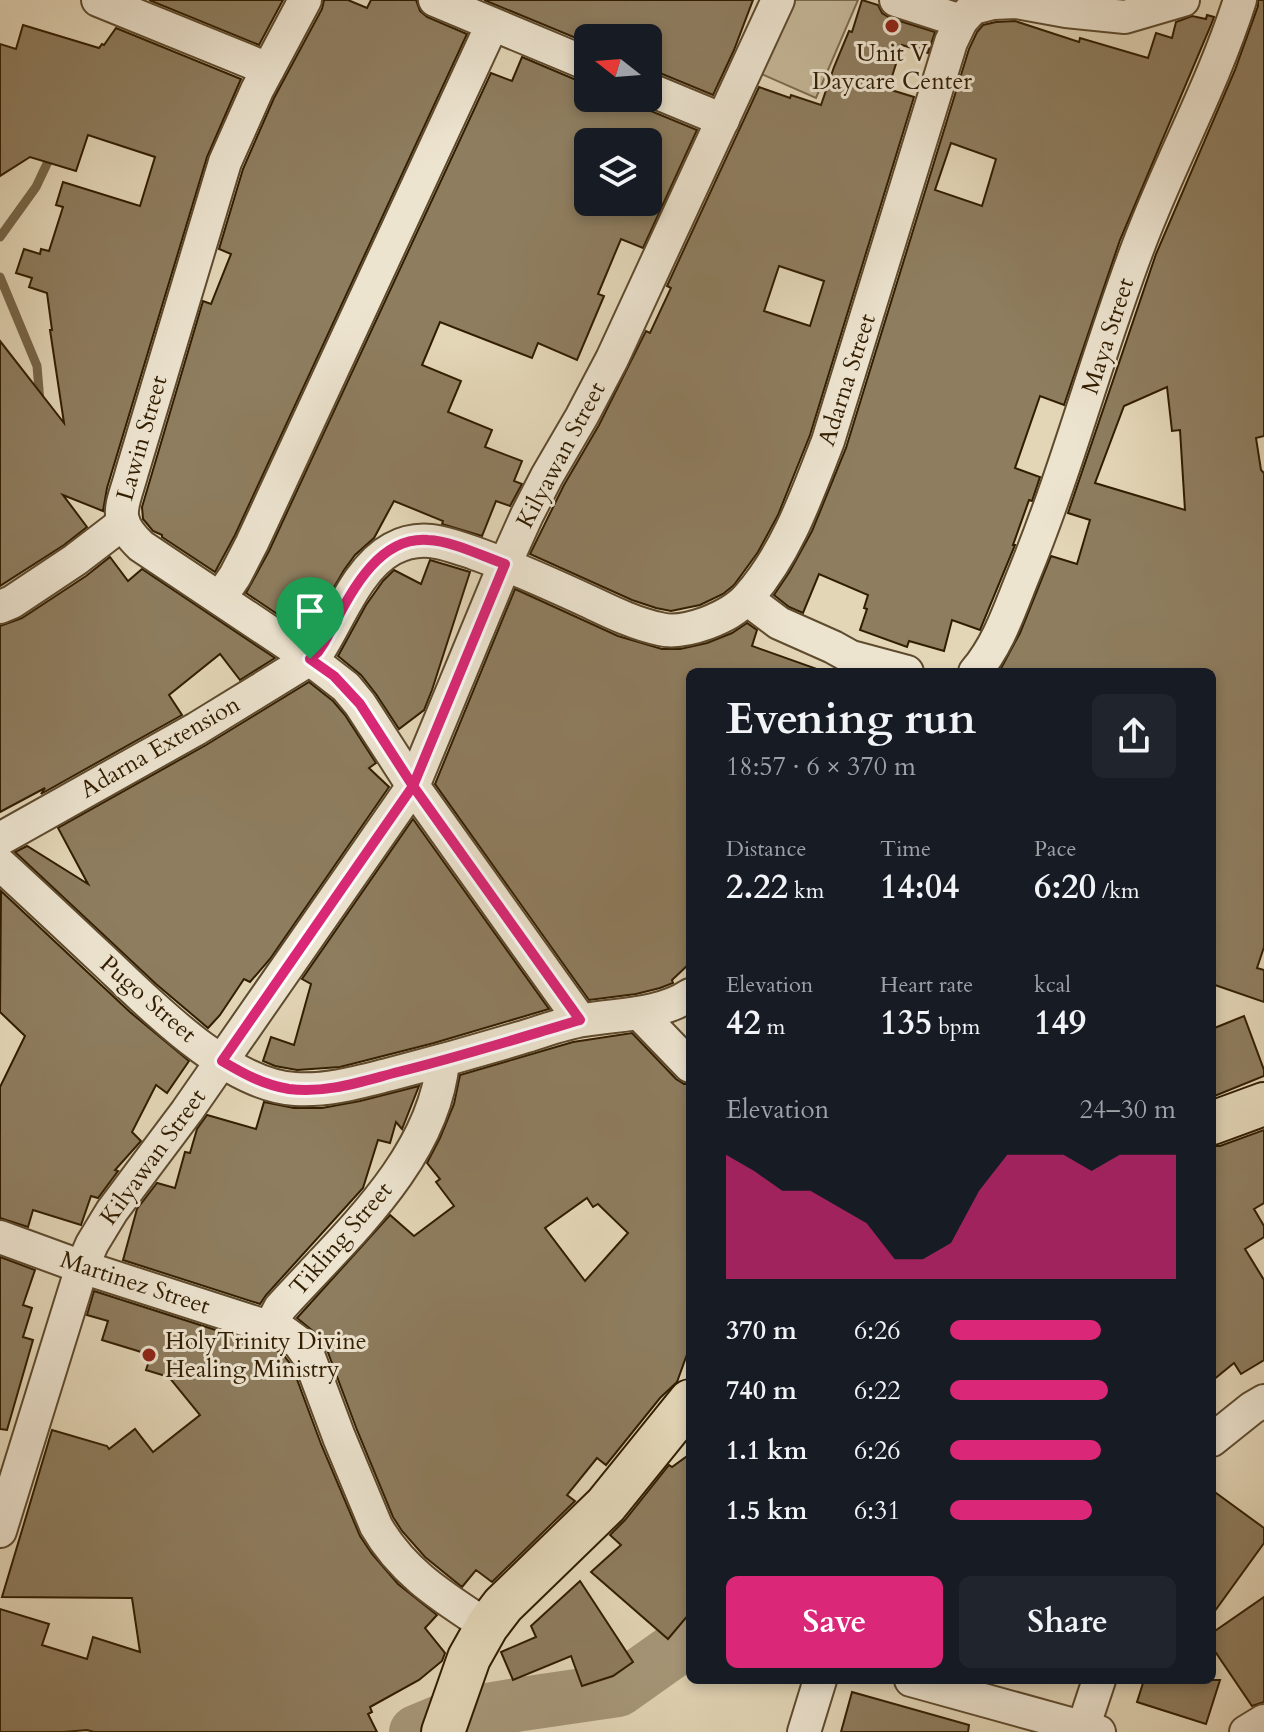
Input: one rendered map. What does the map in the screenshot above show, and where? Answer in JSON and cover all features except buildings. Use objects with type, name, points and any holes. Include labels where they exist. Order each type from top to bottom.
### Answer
[{"type":"main road","points":[[1216,1122],[1264,1104]]},
{"type":"main road","points":[[443,1732],[469,1658],[487,1626],[503,1605],[606,1505],[686,1406]]},
{"type":"street","points":[[98,0],[268,69]]},
{"type":"street","name":"Lawin Street","points":[[305,0],[240,124],[217,184],[128,485],[121,512],[122,524],[141,546],[334,676],[360,704],[413,786],[580,1020]]},
{"type":"street","points":[[435,0],[574,58]]},
{"type":"street","name":"Kilyawan Street","points":[[0,1531],[82,1267],[92,1244],[112,1211],[222,1061],[413,786],[505,564],[547,476],[612,359],[778,0]]},
{"type":"street","points":[[896,0],[961,21],[973,8],[993,3],[1016,2],[1125,17],[1183,0]]},
{"type":"street","name":"Maya Street","points":[[979,668],[994,644],[1034,550],[1137,248],[1226,44],[1240,0]]},
{"type":"street","name":"Adarna Street","points":[[406,542],[428,540],[451,545],[505,564],[629,620],[662,630],[694,628],[725,616],[747,599],[775,560],[803,505],[828,441],[951,42],[961,21]]},
{"type":"street","points":[[220,598],[258,531],[492,25]]},
{"type":"street","points":[[662,95],[723,120]]},
{"type":"street","points":[[0,607],[75,560],[122,524]]},
{"type":"street","name":"Adarna Extension","points":[[0,839],[196,729],[310,659],[318,652],[374,562],[406,542]]},
{"type":"street","points":[[747,599],[779,623],[833,647],[849,664],[878,668]]},
{"type":"street","name":"Pugo Street","points":[[0,864],[160,1014],[222,1061],[246,1075],[291,1089],[318,1090],[344,1086],[443,1061],[580,1020],[665,1007],[686,997]]},
{"type":"street","points":[[639,1013],[686,1062]]},
{"type":"street","name":"Tikling Street","points":[[270,1327],[280,1308],[395,1178],[436,1100],[443,1061]]},
{"type":"street","name":"Martinez Street","points":[[0,1237],[82,1267],[270,1327],[299,1343],[309,1357],[339,1437],[384,1540],[406,1567],[433,1590],[487,1626]]},
{"type":"street","points":[[1216,1437],[1264,1401]]},
{"type":"street","points":[[804,1732],[819,1684]]},
{"type":"street","points":[[925,1684],[1091,1730],[1098,1684]]},
{"type":"street","points":[[1246,1732],[1264,1721]]},
{"type":"shaded area","points":[[779,0],[858,0],[816,98],[750,69]]},
{"type":"waterway","points":[[0,237],[36,187],[53,151]]},
{"type":"waterway","points":[[0,277],[37,366],[40,402]]},
{"type":"waterway","points":[[416,1732],[457,1715],[618,1690],[686,1642]]},
{"type":"place","name":"Unit V Daycare Center","points":[[892,26]]},
{"type":"place","name":"HolyTrinity Divine Healing Ministry","points":[[149,1355]]},
{"type":"route","points":[[310,659],[324,643],[360,580],[374,562],[389,550],[406,542],[428,540],[505,564],[413,786],[222,1061],[268,1084],[318,1090],[443,1061],[580,1020],[413,786],[360,704],[334,676],[310,659]]}]
